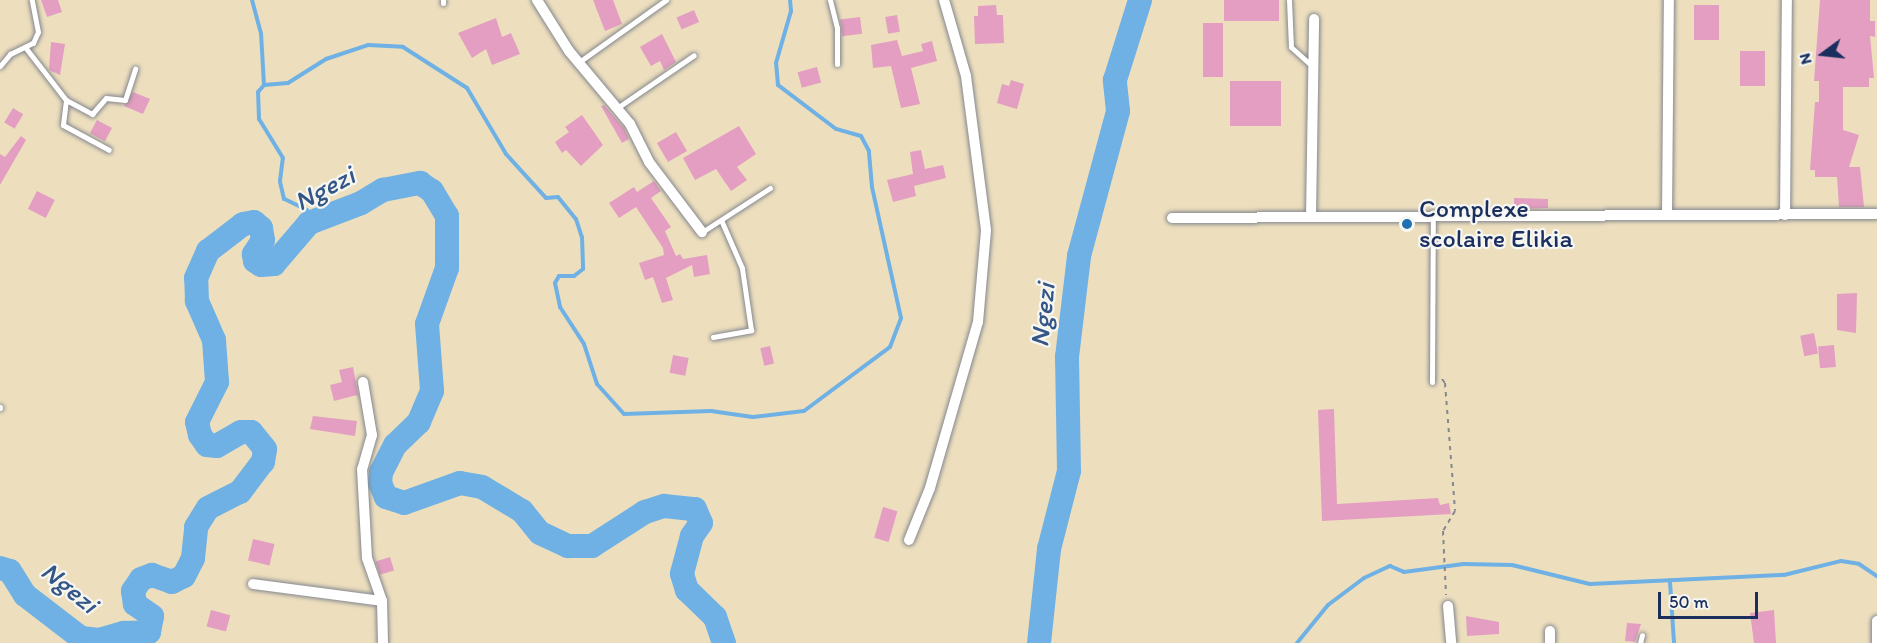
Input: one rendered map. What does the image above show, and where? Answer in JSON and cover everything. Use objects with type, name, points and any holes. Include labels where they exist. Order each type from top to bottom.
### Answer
[{"type":"street","points":[[537,0],[579,62],[630,124],[649,162],[702,232]]},
{"type":"street","points":[[909,540],[930,488],[978,322],[986,230],[966,76],[944,0]]},
{"type":"street","points":[[1667,215],[1669,0]]},
{"type":"street","points":[[1785,215],[1787,0]]},
{"type":"street","points":[[1311,217],[1314,19]]},
{"type":"street","points":[[1172,218],[1877,214]]},
{"type":"street","points":[[363,382],[372,435],[362,469],[367,558],[382,601],[383,643]]},
{"type":"street","points":[[253,584],[382,601]]},
{"type":"street","points":[[1448,606],[1451,643]]},
{"type":"street","points":[[1876,643],[1877,621]]},
{"type":"street","points":[[1550,631],[1550,643]]},
{"type":"lane","points":[[0,66],[10,54],[33,43],[38,32],[32,0]]},
{"type":"lane","points":[[579,62],[666,0]]},
{"type":"lane","points":[[830,0],[837,28],[837,64]]},
{"type":"lane","points":[[1289,0],[1291,47],[1314,69]]},
{"type":"lane","points":[[25,47],[66,100],[92,114],[106,98],[125,100],[135,69]]},
{"type":"lane","points":[[617,108],[694,55]]},
{"type":"lane","points":[[66,100],[63,125],[109,150]]},
{"type":"lane","points":[[702,232],[770,188]]},
{"type":"lane","points":[[1432,382],[1433,217]]},
{"type":"lane","points":[[713,337],[751,330],[742,268],[721,220]]},
{"type":"lane","points":[[1640,643],[1642,635]]},
{"type":"path","points":[[1433,367],[1445,383],[1455,511],[1443,531],[1442,560],[1448,606]]},
{"type":"building","points":[[41,0],[58,0],[62,12],[47,17]]},
{"type":"building","points":[[593,0],[613,0],[622,24],[605,31]]},
{"type":"building","points":[[1224,0],[1279,0],[1279,21],[1224,21]]},
{"type":"building","points":[[1820,0],[1870,0],[1870,21],[1875,21],[1875,37],[1870,36],[1874,78],[1869,78],[1869,87],[1843,87],[1843,130],[1859,135],[1849,167],[1860,167],[1864,207],[1839,207],[1837,177],[1815,177],[1815,170],[1810,170],[1815,102],[1819,102],[1819,81],[1814,81]]},
{"type":"building","points":[[996,5],[997,15],[1003,15],[1004,43],[975,44],[974,16],[978,16],[978,6]]},
{"type":"building","points":[[1694,5],[1719,5],[1719,40],[1694,40]]},
{"type":"building","points":[[694,10],[699,22],[682,29],[677,17]]},
{"type":"building","points":[[897,15],[900,32],[888,34],[885,17]]},
{"type":"building","points":[[860,17],[862,34],[842,36],[840,19]]},
{"type":"building","points":[[496,18],[502,37],[511,33],[520,54],[492,65],[486,49],[472,58],[458,33]]},
{"type":"building","points":[[1203,23],[1223,23],[1223,77],[1203,77]]},
{"type":"building","points":[[662,34],[676,62],[664,70],[660,61],[651,66],[640,47]]},
{"type":"building","points":[[897,40],[902,56],[923,51],[921,44],[932,41],[937,61],[911,68],[920,104],[901,108],[891,66],[873,68],[871,45]]},
{"type":"building","points":[[51,42],[65,44],[60,75],[49,70]]},
{"type":"building","points":[[1740,51],[1765,51],[1765,86],[1740,86]]},
{"type":"building","points":[[817,67],[821,82],[802,88],[798,72]]},
{"type":"building","points":[[1011,80],[1024,84],[1017,109],[997,103],[1002,84],[1009,86]]},
{"type":"building","points":[[1230,81],[1281,81],[1281,126],[1230,126]]},
{"type":"building","points":[[133,92],[150,99],[143,114],[124,106]]},
{"type":"building","points":[[604,105],[624,128],[629,139],[622,143],[601,106]]},
{"type":"building","points":[[13,108],[23,114],[15,129],[4,123]]},
{"type":"building","points":[[582,115],[603,145],[581,166],[566,150],[562,153],[555,142],[569,132],[565,127]]},
{"type":"building","points":[[97,120],[112,128],[105,141],[90,133]]},
{"type":"building","points":[[739,126],[756,154],[737,167],[747,180],[731,191],[716,169],[695,180],[683,158]]},
{"type":"building","points":[[676,132],[687,151],[668,162],[657,143]]},
{"type":"building","points":[[21,136],[26,140],[0,185],[0,154],[5,157]]},
{"type":"building","points":[[921,150],[925,169],[943,165],[946,178],[914,186],[916,196],[893,202],[887,180],[913,174],[910,152]]},
{"type":"building","points":[[654,181],[661,191],[651,198],[671,227],[665,231],[676,256],[680,254],[683,259],[707,255],[710,274],[694,277],[692,265],[666,278],[673,300],[662,303],[653,277],[645,280],[639,263],[664,255],[663,248],[636,207],[619,218],[609,203],[634,187],[637,192]]},
{"type":"building","points":[[37,191],[55,200],[46,218],[28,209]]},
{"type":"building","points":[[1514,198],[1548,199],[1548,208],[1514,209]]},
{"type":"building","points":[[1857,293],[1856,333],[1837,330],[1837,294]]},
{"type":"building","points":[[1814,333],[1818,354],[1804,356],[1800,336]]},
{"type":"building","points":[[1834,345],[1836,367],[1820,368],[1818,346]]},
{"type":"building","points":[[770,346],[774,364],[764,366],[760,348]]},
{"type":"building","points":[[673,355],[689,358],[685,376],[670,373]]},
{"type":"building","points":[[353,367],[359,400],[357,395],[334,401],[330,385],[342,382],[339,370]]},
{"type":"building","points":[[1334,409],[1337,504],[1438,498],[1440,505],[1449,503],[1451,514],[1322,521],[1318,410]]},
{"type":"building","points":[[313,416],[357,421],[355,436],[310,429]]},
{"type":"building","points":[[883,507],[897,511],[889,542],[874,538]]},
{"type":"building","points":[[253,539],[274,544],[269,565],[248,560]]},
{"type":"building","points":[[390,557],[394,570],[380,575],[376,561]]},
{"type":"building","points":[[211,610],[230,615],[226,632],[207,626]]},
{"type":"building","points":[[1774,610],[1776,643],[1754,643],[1750,613]]},
{"type":"building","points":[[1466,616],[1499,622],[1499,634],[1467,636]]},
{"type":"building","points":[[1627,623],[1641,624],[1635,642],[1625,641]]},
{"type":"waterway","points":[[252,0],[261,33],[264,85]]},
{"type":"waterway","points":[[309,223],[307,210],[284,199],[280,181],[283,158],[259,119],[258,92],[264,85],[288,83],[326,59],[368,45],[403,47],[467,88],[506,154],[546,198],[558,197],[576,219],[582,237],[583,269],[574,276],[559,276],[555,283],[560,307],[584,344],[597,384],[624,414],[711,411],[753,417],[804,411],[890,347],[901,318],[872,187],[869,151],[861,136],[836,129],[778,85],[776,63],[791,11],[790,0]]},
{"type":"waterway","name":"Ngezi","points":[[1039,643],[1049,549],[1069,471],[1067,357],[1079,256],[1118,111],[1115,80],[1140,0]]},
{"type":"waterway","name":"Ngezi","points":[[0,568],[10,571],[25,595],[81,638],[99,640],[124,633],[149,632],[152,616],[135,604],[133,591],[141,579],[152,575],[172,582],[184,576],[193,558],[196,527],[208,508],[240,492],[263,462],[265,449],[251,432],[241,432],[217,446],[207,445],[200,435],[197,422],[217,382],[214,340],[197,301],[196,278],[208,251],[243,224],[254,222],[261,228],[263,240],[254,254],[255,261],[261,265],[274,264],[309,223],[361,203],[383,190],[420,183],[432,191],[447,216],[447,268],[427,324],[432,391],[419,422],[395,445],[381,472],[380,483],[386,497],[404,503],[460,483],[482,487],[522,511],[540,533],[568,546],[592,546],[645,512],[664,506],[695,509],[701,523],[692,536],[682,574],[687,590],[715,617],[724,643]]},
{"type":"waterway","points":[[1297,643],[1328,605],[1364,578],[1390,566],[1404,572],[1463,564],[1512,565],[1590,584],[1784,575],[1841,561],[1859,564],[1877,576]]},
{"type":"waterway","points":[[1670,582],[1674,643]]},
{"type":"place","name":"Complexe scolaire Elikia","points":[[1407,224]]}]
